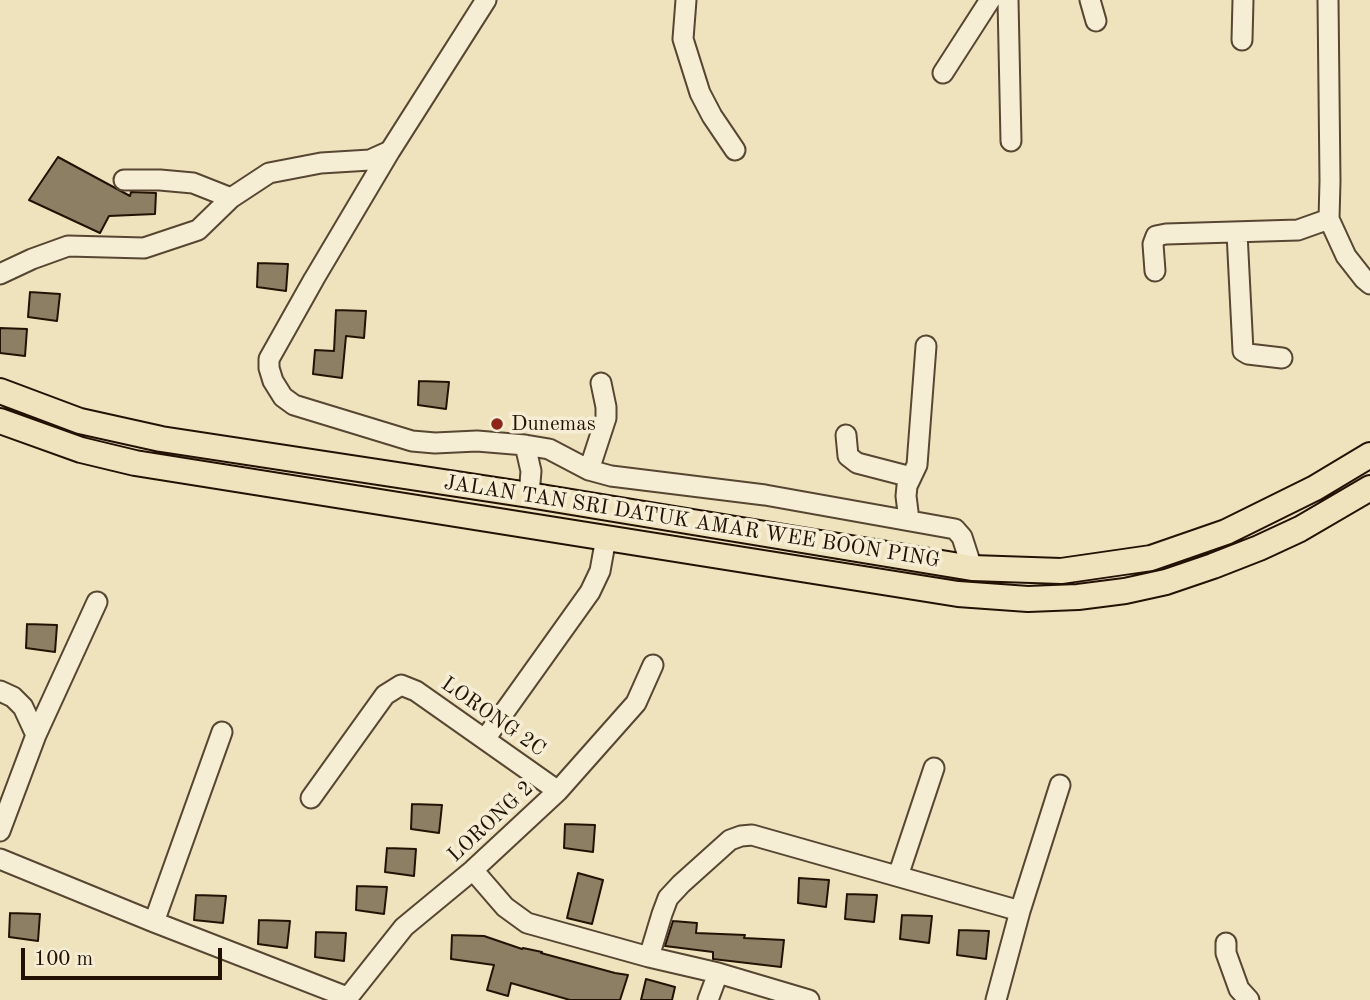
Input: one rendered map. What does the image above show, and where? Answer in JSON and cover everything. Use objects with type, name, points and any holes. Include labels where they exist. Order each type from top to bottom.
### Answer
[{"type":"main road","name":"JALAN TAN SRI DATUK AMAR WEE BOON PING","points":[[0,391],[80,421],[161,439],[529,495],[972,568],[1061,571],[1151,558],[1226,532],[1315,488],[1370,455]]},
{"type":"main road","name":"JALAN TAN SRI DATUK AMAR WEE BOON PING","points":[[0,421],[81,450],[135,463],[958,594],[1028,599],[1078,597],[1166,582],[1213,566],[1300,529],[1370,488]]},
{"type":"street","points":[[486,0],[390,150],[270,359],[269,368],[273,381],[284,397],[294,405],[412,441],[477,441],[525,445],[549,449],[589,470],[611,475],[765,495],[955,529],[962,537],[972,568]]},
{"type":"street","points":[[686,0],[683,39],[700,93],[735,150]]},
{"type":"street","points":[[943,74],[989,0]]},
{"type":"street","points":[[1008,0],[1011,141]]},
{"type":"street","points":[[1090,0],[1096,21]]},
{"type":"street","points":[[1242,40],[1243,0]]},
{"type":"street","points":[[1328,0],[1328,219],[1346,256],[1370,284]]},
{"type":"street","points":[[0,274],[68,246],[145,248],[198,230],[231,198],[269,173],[321,163],[370,160],[390,150]]},
{"type":"street","points":[[124,180],[193,183],[231,198]]},
{"type":"street","points":[[1155,271],[1153,244],[1156,236],[1298,230],[1328,219]]},
{"type":"street","points":[[1237,233],[1243,351],[1282,358]]},
{"type":"street","points":[[909,520],[906,496],[907,486],[917,465],[926,346]]},
{"type":"street","points":[[589,470],[606,418],[601,383]]},
{"type":"street","points":[[846,435],[848,456],[857,463],[911,477]]},
{"type":"street","points":[[525,445],[531,471],[529,495]]},
{"type":"street","points":[[485,739],[590,592],[600,571],[606,538]]},
{"type":"street","points":[[0,831],[36,735],[97,602]]},
{"type":"street","name":"LORONG 2","points":[[346,999],[404,927],[473,870],[558,791],[636,703],[653,665]]},
{"type":"street","name":"LORONG 2C","points":[[311,798],[385,695],[401,685],[416,691],[558,791]]},
{"type":"street","points":[[0,691],[13,697],[23,707],[36,735]]},
{"type":"street","points":[[154,922],[222,732]]},
{"type":"street","points":[[898,876],[934,768]]},
{"type":"street","points":[[996,1000],[1020,911],[1060,785]]},
{"type":"street","points":[[649,957],[668,898],[730,840],[741,836],[752,835],[1020,911]]},
{"type":"street","points":[[0,859],[346,999]]},
{"type":"street","points":[[473,870],[505,907],[527,923],[809,1000]]},
{"type":"street","points":[[1226,943],[1226,953],[1239,989],[1249,1000]]},
{"type":"street","points":[[708,1000],[718,973]]},
{"type":"building","points":[[58,157],[130,196],[131,192],[156,193],[155,214],[109,216],[100,233],[29,200]]},
{"type":"building","points":[[258,263],[288,264],[286,291],[257,287]]},
{"type":"building","points":[[30,292],[60,294],[57,321],[28,317]]},
{"type":"building","points":[[336,310],[366,311],[364,338],[346,336],[342,378],[313,374],[315,350],[334,351]]},
{"type":"building","points":[[0,328],[27,329],[25,356],[0,353]]},
{"type":"building","points":[[419,381],[449,382],[446,409],[418,405]]},
{"type":"building","points":[[27,624],[57,625],[55,652],[26,648]]},
{"type":"building","points":[[412,804],[442,805],[439,833],[411,829]]},
{"type":"building","points":[[565,824],[595,825],[593,852],[564,848]]},
{"type":"building","points":[[387,848],[416,849],[414,876],[385,872]]},
{"type":"building","points":[[578,873],[603,880],[592,924],[567,918]]},
{"type":"building","points":[[799,878],[829,880],[826,907],[798,903]]},
{"type":"building","points":[[357,886],[387,887],[384,914],[356,910]]},
{"type":"building","points":[[847,894],[877,895],[874,922],[845,919]]},
{"type":"building","points":[[196,895],[226,896],[223,923],[194,920]]},
{"type":"building","points":[[10,913],[40,914],[38,941],[9,937]]},
{"type":"building","points":[[902,915],[932,916],[929,943],[900,939]]},
{"type":"building","points":[[259,920],[290,921],[287,948],[258,944]]},
{"type":"building","points":[[673,921],[697,923],[696,933],[784,940],[781,967],[713,959],[713,952],[665,946]]},
{"type":"building","points":[[959,930],[989,931],[986,959],[957,955]]},
{"type":"building","points":[[316,932],[346,933],[344,961],[315,957]]},
{"type":"building","points":[[452,935],[484,936],[522,949],[628,975],[620,1000],[570,1000],[511,983],[508,996],[487,990],[494,965],[451,959]]},
{"type":"building","points":[[646,979],[675,987],[672,1000],[641,1000]]},
{"type":"place","name":"Dunemas","points":[[497,424]]}]
